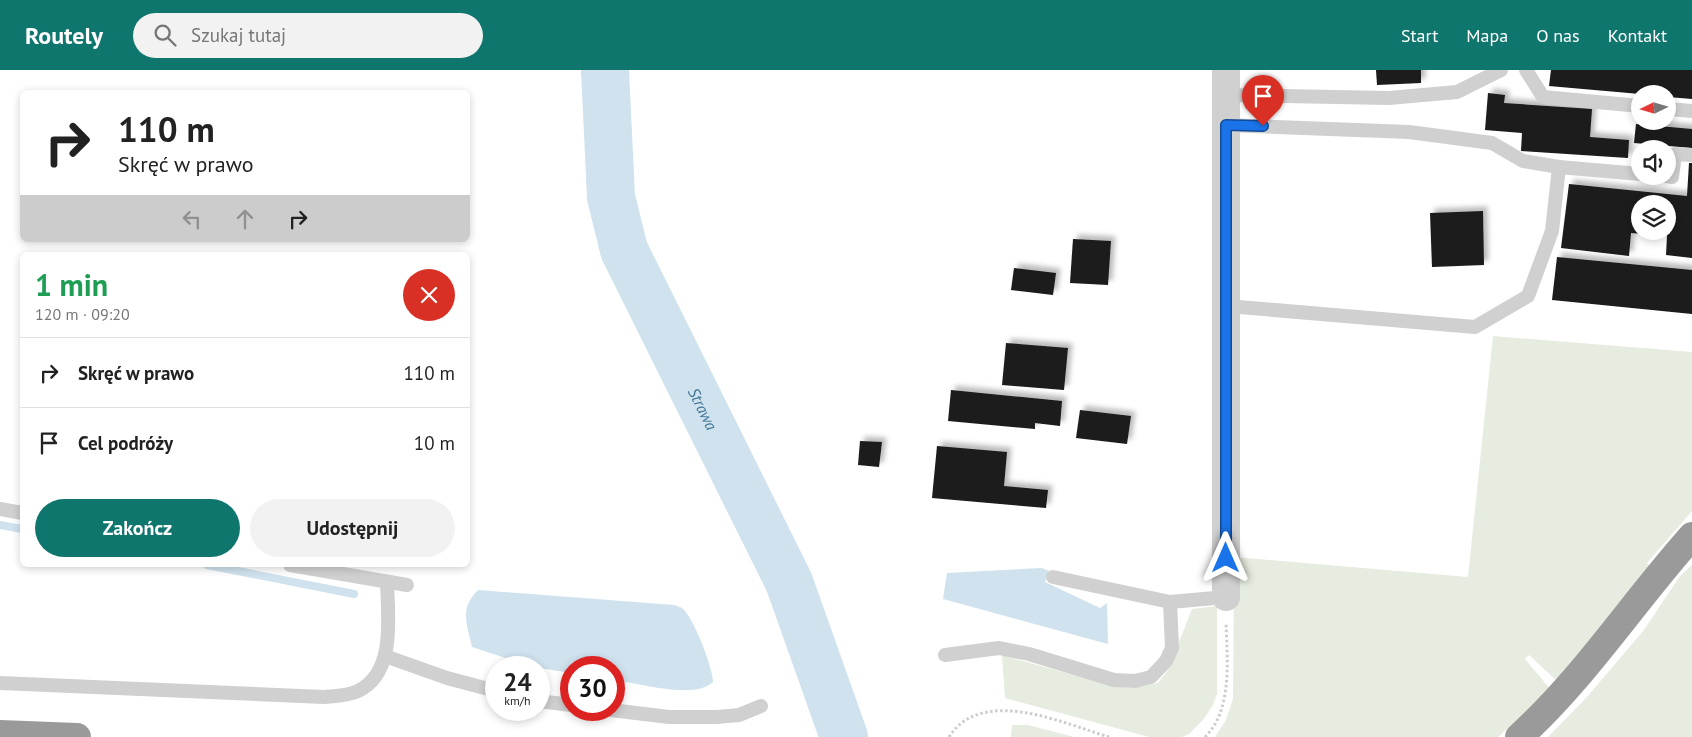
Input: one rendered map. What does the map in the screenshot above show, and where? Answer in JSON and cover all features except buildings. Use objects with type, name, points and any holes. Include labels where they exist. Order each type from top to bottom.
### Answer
[{"type":"highway","points":[[1519,737],[1546,712],[1570,685],[1692,536]]},
{"type":"highway","points":[[0,734],[77,737]]},
{"type":"street","points":[[1226,83],[1226,597]]},
{"type":"lane","points":[[1226,83],[1389,98],[1458,92],[1501,70]]},
{"type":"lane","points":[[1526,70],[1544,97],[1631,105]]},
{"type":"lane","points":[[1676,110],[1692,111]]},
{"type":"lane","points":[[1226,125],[1409,132],[1492,143],[1523,160],[1559,167],[1631,173]]},
{"type":"lane","points":[[1676,154],[1692,155]]},
{"type":"lane","points":[[1227,306],[1475,327],[1528,296],[1552,232],[1559,167]]},
{"type":"lane","points":[[0,509],[20,513]]},
{"type":"lane","points":[[301,567],[407,585]]},
{"type":"lane","points":[[1053,577],[1170,602],[1226,597]]},
{"type":"lane","points":[[0,683],[324,697],[357,692],[373,681],[385,656],[389,623],[387,582]]},
{"type":"lane","points":[[945,655],[999,648],[1030,654],[1114,680],[1135,681],[1151,677],[1166,661],[1172,648],[1170,602]]},
{"type":"lane","points":[[385,656],[446,678],[485,688]]},
{"type":"lane","points":[[625,712],[669,717],[718,717],[739,715],[761,706]]},
{"type":"path","points":[[1205,737],[1216,721],[1224,700],[1227,668],[1226,597]]},
{"type":"path","points":[[950,737],[965,721],[986,713],[1011,710],[1027,712],[1109,737]]},
{"type":"shaded area","points":[[1493,336],[1692,352],[1692,511],[1647,563],[1650,566],[1558,682],[1529,655],[1525,659],[1551,690],[1498,737],[1215,737],[1226,720],[1233,699],[1234,557],[1468,577]]},
{"type":"shaded area","points":[[1692,565],[1692,737],[1548,737],[1587,697],[1644,630],[1680,576]]},
{"type":"shaded area","points":[[1217,606],[1217,694],[1213,705],[1203,720],[1189,734],[1182,737],[1149,737],[1005,698],[1002,655],[1113,686],[1133,688],[1158,683],[1168,670],[1192,609]]},
{"type":"shaded area","points":[[1012,725],[1028,725],[1074,737],[1011,737]]},
{"type":"water","points":[[1042,568],[1049,571],[1045,582],[1100,608],[1107,603],[1108,644],[943,599],[947,573]]},
{"type":"water","points":[[478,590],[674,605],[682,608],[697,631],[710,666],[713,682],[705,687],[693,690],[666,689],[625,682],[625,656],[560,656],[560,671],[550,670],[550,656],[499,656],[472,647],[466,610],[472,597]]},
{"type":"waterway","name":"Strawa","points":[[605,70],[611,197],[624,250],[789,582],[844,737]]},
{"type":"waterway","points":[[0,525],[20,529]]},
{"type":"waterway","points":[[217,567],[354,594]]},
{"type":"route","points":[[1226,558],[1226,125],[1263,126]]}]
